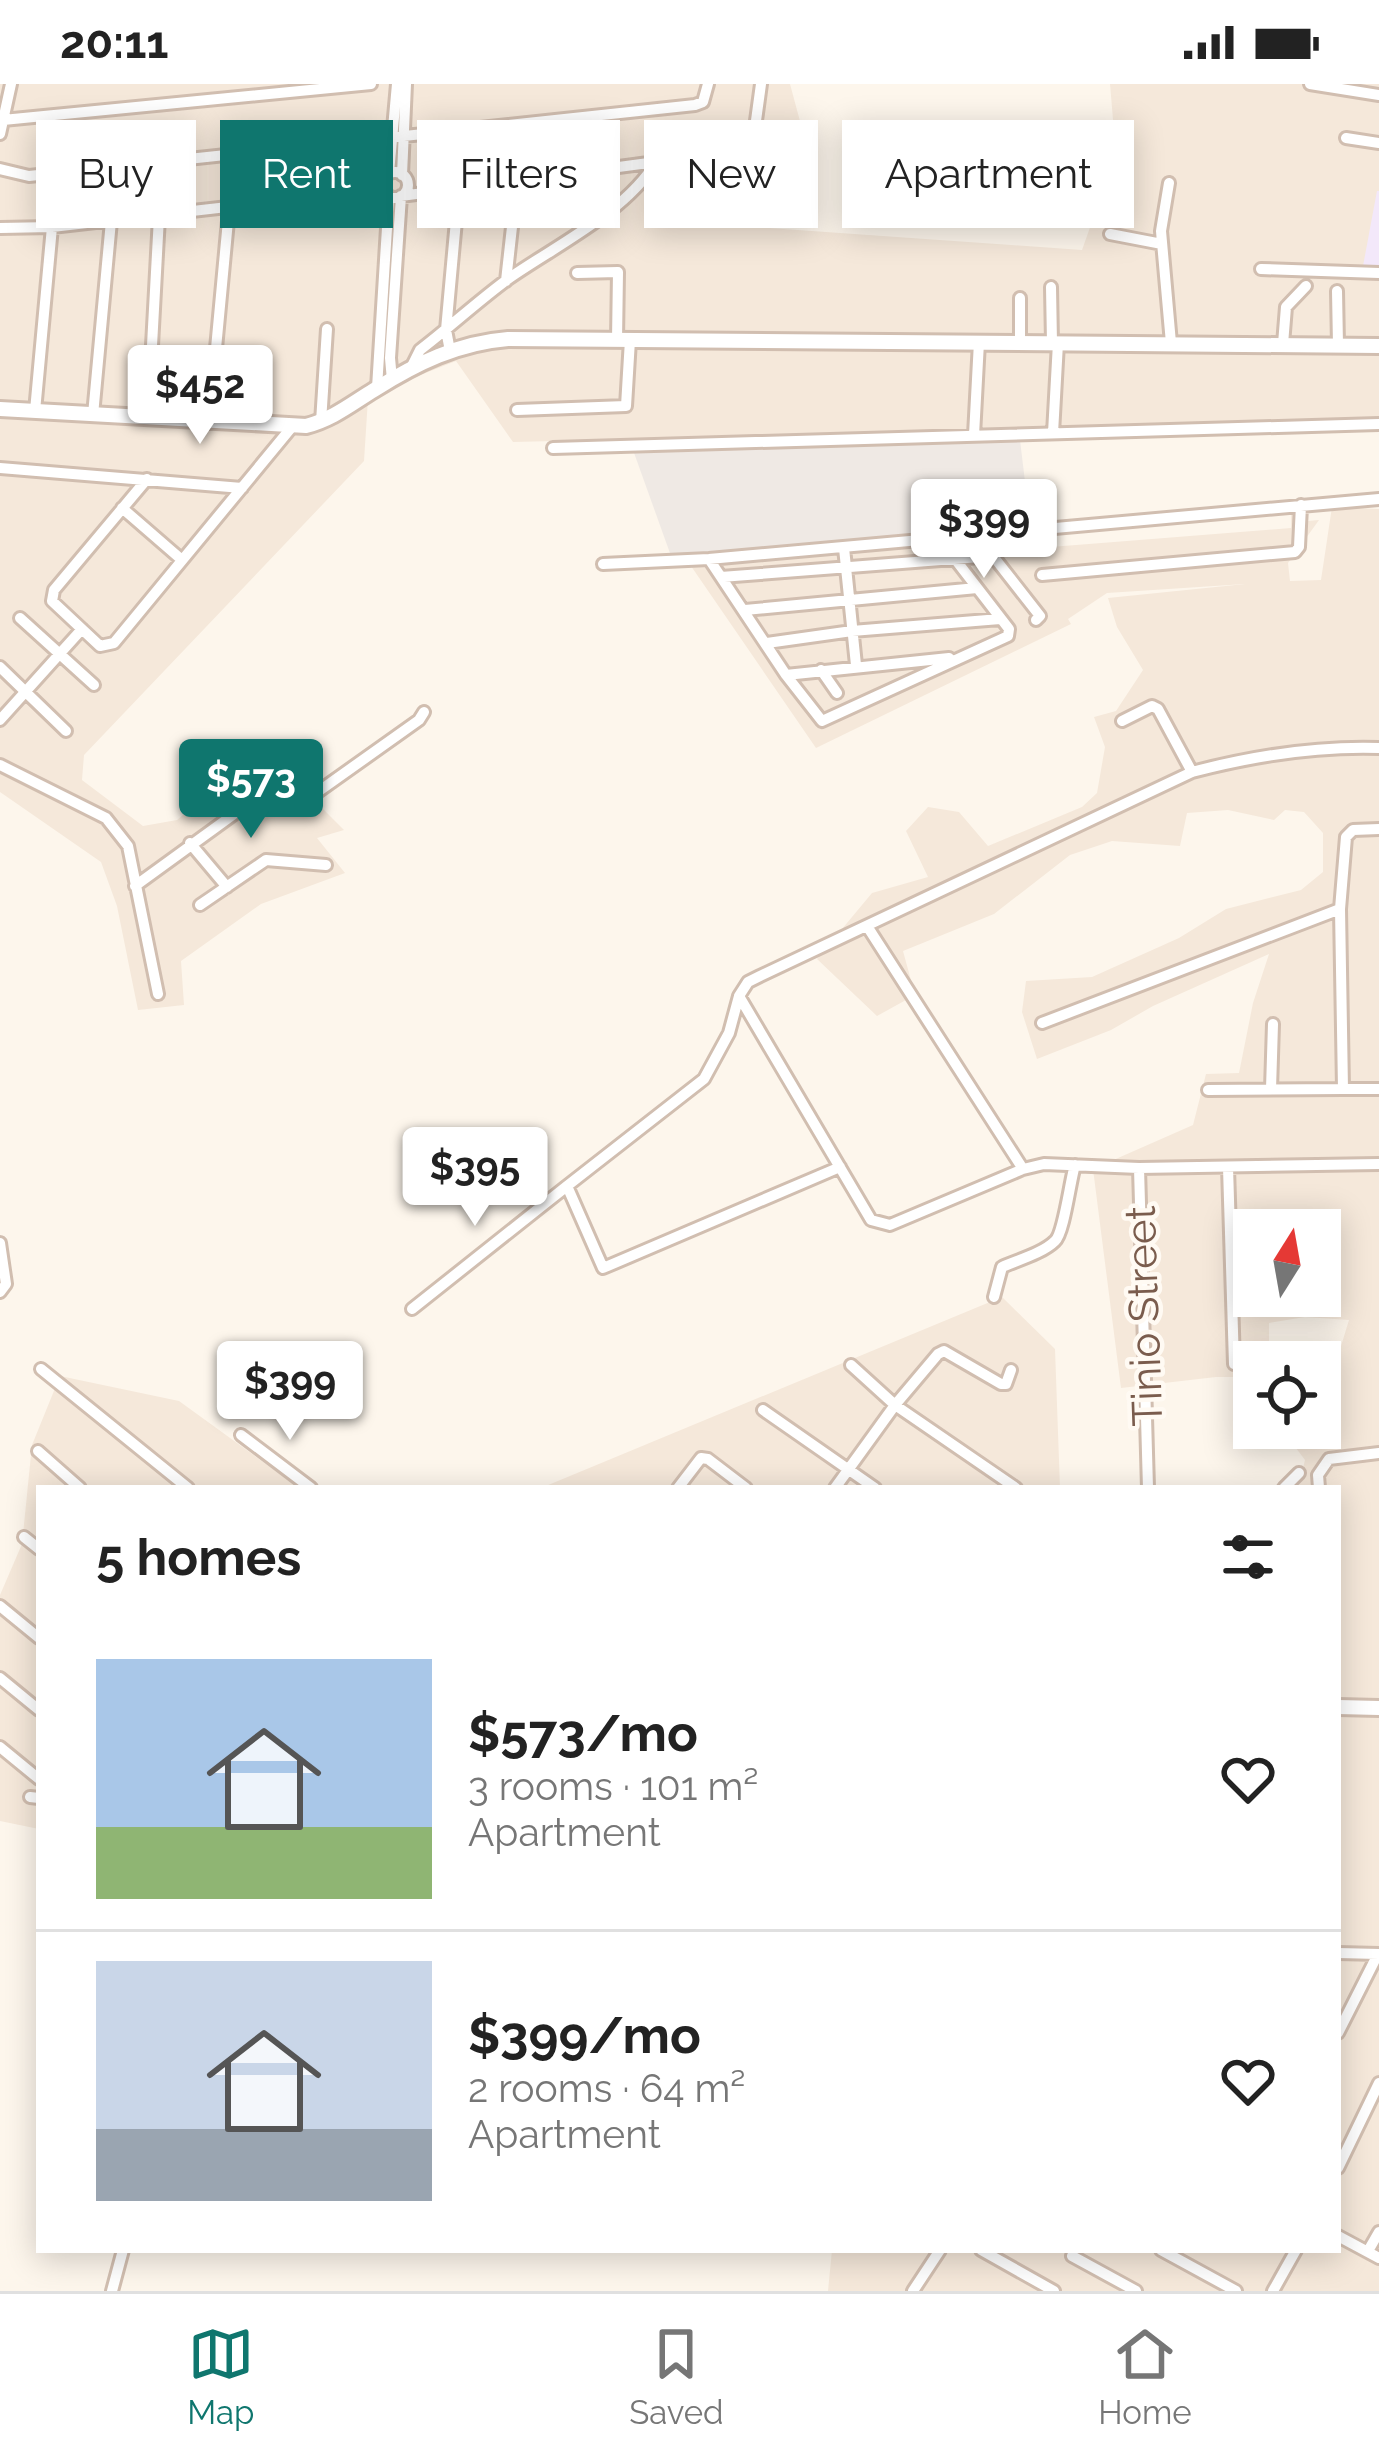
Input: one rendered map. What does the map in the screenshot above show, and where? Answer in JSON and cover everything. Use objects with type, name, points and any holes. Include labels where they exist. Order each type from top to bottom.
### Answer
[{"type":"street","points":[[11,84],[1,127],[215,98],[371,84]]},
{"type":"street","points":[[213,84],[215,98]]},
{"type":"street","points":[[377,388],[395,196],[407,185],[396,174],[397,84]]},
{"type":"street","points":[[398,134],[406,84]]},
{"type":"street","points":[[0,169],[29,176],[694,105],[703,101],[708,84]]},
{"type":"street","points":[[755,120],[761,84]]},
{"type":"street","points":[[1310,84],[1379,95]]},
{"type":"street","points":[[1346,138],[1379,143]]},
{"type":"street","points":[[392,380],[395,196],[382,183],[396,174]]},
{"type":"street","points":[[412,366],[420,350],[506,281],[578,235],[644,180]]},
{"type":"street","points":[[1168,183],[1162,244],[1171,344]]},
{"type":"street","points":[[395,196],[417,193]]},
{"type":"street","points":[[0,229],[36,228]]},
{"type":"street","points":[[35,411],[52,228]]},
{"type":"street","points":[[93,415],[110,228]]},
{"type":"street","points":[[148,419],[159,228]]},
{"type":"street","points":[[209,423],[227,228]]},
{"type":"street","points":[[450,351],[446,330],[455,228]]},
{"type":"street","points":[[506,281],[512,228]]},
{"type":"street","points":[[1110,234],[1162,244]]},
{"type":"street","points":[[1261,269],[1379,273]]},
{"type":"street","points":[[518,410],[626,406],[618,272],[578,273]]},
{"type":"street","points":[[1283,344],[1286,308],[1306,286]]},
{"type":"street","points":[[1051,287],[1053,433]]},
{"type":"street","points":[[1337,291],[1338,345]]},
{"type":"street","points":[[1020,298],[1020,343]]},
{"type":"street","points":[[322,422],[327,329]]},
{"type":"street","points":[[0,409],[291,428],[322,422],[412,366],[476,342],[508,339],[1379,346]]},
{"type":"street","points":[[974,435],[979,342]]},
{"type":"street","points":[[553,448],[1379,424]]},
{"type":"street","points":[[146,479],[54,590],[52,602],[100,646],[114,643],[291,428]]},
{"type":"street","points":[[0,468],[242,488]]},
{"type":"street","points":[[603,564],[709,560],[1379,499]]},
{"type":"street","points":[[1042,574],[1287,553],[1299,547],[1300,532],[1309,521],[1306,505]]},
{"type":"street","points":[[122,508],[182,560]]},
{"type":"street","points":[[990,535],[993,556],[1040,616],[1036,620]]},
{"type":"street","points":[[844,548],[856,665]]},
{"type":"street","points":[[722,577],[993,556]]},
{"type":"street","points":[[709,560],[822,721],[1008,636],[1009,629],[955,559]]},
{"type":"street","points":[[745,610],[977,588]]},
{"type":"street","points":[[20,619],[94,685]]},
{"type":"street","points":[[767,643],[1000,619]]},
{"type":"street","points":[[0,720],[82,629]]},
{"type":"street","points":[[786,675],[957,657]]},
{"type":"street","points":[[0,667],[66,731]]},
{"type":"street","points":[[821,670],[836,693]]},
{"type":"street","points":[[1122,721],[1152,706],[1158,709],[1192,772]]},
{"type":"street","points":[[135,886],[259,796],[305,801],[424,712]]},
{"type":"street","points":[[412,1309],[704,1079],[729,1033],[748,982],[1192,772],[1324,749],[1379,748]]},
{"type":"street","points":[[0,765],[106,818],[128,846],[158,994]]},
{"type":"street","points":[[1343,1089],[1340,909],[1346,837],[1353,830],[1379,829]]},
{"type":"street","points":[[190,843],[227,886]]},
{"type":"street","points":[[200,905],[266,860],[326,865]]},
{"type":"street","points":[[1042,1023],[1340,909]]},
{"type":"street","points":[[867,926],[1023,1169]]},
{"type":"street","points":[[739,996],[871,1220],[890,1226],[1023,1169],[1139,1168]]},
{"type":"street","points":[[1270,1089],[1273,1024]]},
{"type":"street","points":[[1208,1090],[1379,1089]]},
{"type":"street","name":"Tinio Street","points":[[1148,1485],[1139,1168],[1379,1164]]},
{"type":"street","points":[[994,1297],[1002,1267],[1054,1242],[1063,1229],[1065,1197],[1075,1165]]},
{"type":"street","points":[[568,1186],[604,1268],[840,1167]]},
{"type":"street","points":[[1228,1167],[1233,1341]]},
{"type":"street","points":[[0,1246],[6,1284],[0,1292]]},
{"type":"street","points":[[837,1485],[895,1405],[941,1352],[1001,1384],[1006,1384],[1011,1370]]},
{"type":"street","points":[[851,1365],[895,1405],[1012,1485]]},
{"type":"street","points":[[41,1370],[184,1485]]},
{"type":"street","points":[[763,1410],[871,1485]]},
{"type":"street","points":[[241,1435],[307,1485]]},
{"type":"street","points":[[38,1451],[77,1485]]},
{"type":"street","points":[[1319,1485],[1318,1475],[1329,1459],[1379,1453]]},
{"type":"street","points":[[680,1485],[701,1458],[742,1485]]},
{"type":"street","points":[[1287,1485],[1299,1473]]},
{"type":"street","points":[[24,1537],[36,1547]]},
{"type":"street","points":[[0,1606],[36,1636]]},
{"type":"street","points":[[0,1678],[36,1708]]},
{"type":"street","points":[[1341,1707],[1379,1708]]},
{"type":"street","points":[[0,1747],[36,1777]]},
{"type":"street","points":[[1341,1953],[1379,1954],[1341,2027]]},
{"type":"street","points":[[1341,2162],[1379,2083]]},
{"type":"street","points":[[1341,2238],[1374,2255],[1379,2232]]},
{"type":"street","points":[[112,2291],[122,2253]]},
{"type":"street","points":[[913,2291],[938,2253]]},
{"type":"street","points":[[986,2253],[1054,2291]]},
{"type":"street","points":[[1166,2253],[1235,2291]]},
{"type":"street","points":[[1273,2291],[1294,2253]]},
{"type":"street","points":[[1072,2257],[1136,2291]]},
{"type":"shaded area","points":[[0,84],[790,84],[800,120],[644,120],[644,228],[769,228],[1082,250],[1090,228],[1134,228],[1134,120],[1113,120],[1110,84],[1379,84],[1379,421],[513,442],[456,361],[400,383],[400,366],[369,383],[364,461],[84,755],[82,780],[143,826],[177,820],[229,777],[303,789],[344,830],[317,838],[345,873],[261,904],[181,961],[184,1005],[138,1010],[117,906],[101,862],[0,792]]},
{"type":"shaded area","points":[[1379,191],[1379,269],[1363,266]]},
{"type":"shaded area","points":[[1020,440],[1030,523],[671,556],[633,450]]},
{"type":"shaded area","points":[[1332,507],[1379,509],[1379,2291],[828,2291],[832,2253],[1341,2253],[1341,1485],[1299,1485],[1305,1460],[1297,1449],[1341,1449],[1341,1346],[1349,1320],[1305,1317],[1269,1323],[1269,1341],[1233,1341],[1233,1377],[1121,1388],[1093,1169],[1193,1125],[1206,1074],[1239,1073],[1269,954],[1111,1030],[1037,1059],[1022,1012],[1026,981],[1092,977],[1179,938],[1226,909],[1301,890],[1323,872],[1323,833],[1304,812],[1285,810],[1274,820],[1228,810],[1187,813],[1180,846],[1112,841],[1070,855],[994,914],[903,951],[915,995],[877,1016],[817,959],[872,893],[928,877],[906,831],[928,807],[959,812],[988,846],[1082,807],[1097,793],[1105,747],[1094,717],[1116,711],[1143,670],[1117,627],[1108,598],[1245,584],[1107,593],[1068,619],[1071,624],[816,748],[691,566],[998,539],[1012,550],[1291,528],[1291,511],[1309,510],[1308,521],[1319,520],[1288,563],[1290,581],[1321,580]]},
{"type":"shaded area","points":[[1002,1297],[1055,1349],[1060,1485],[548,1485]]},
{"type":"shaded area","points":[[60,1376],[179,1401],[295,1485],[36,1485],[36,1828],[0,1821],[0,1595],[22,1544],[32,1445]]}]
